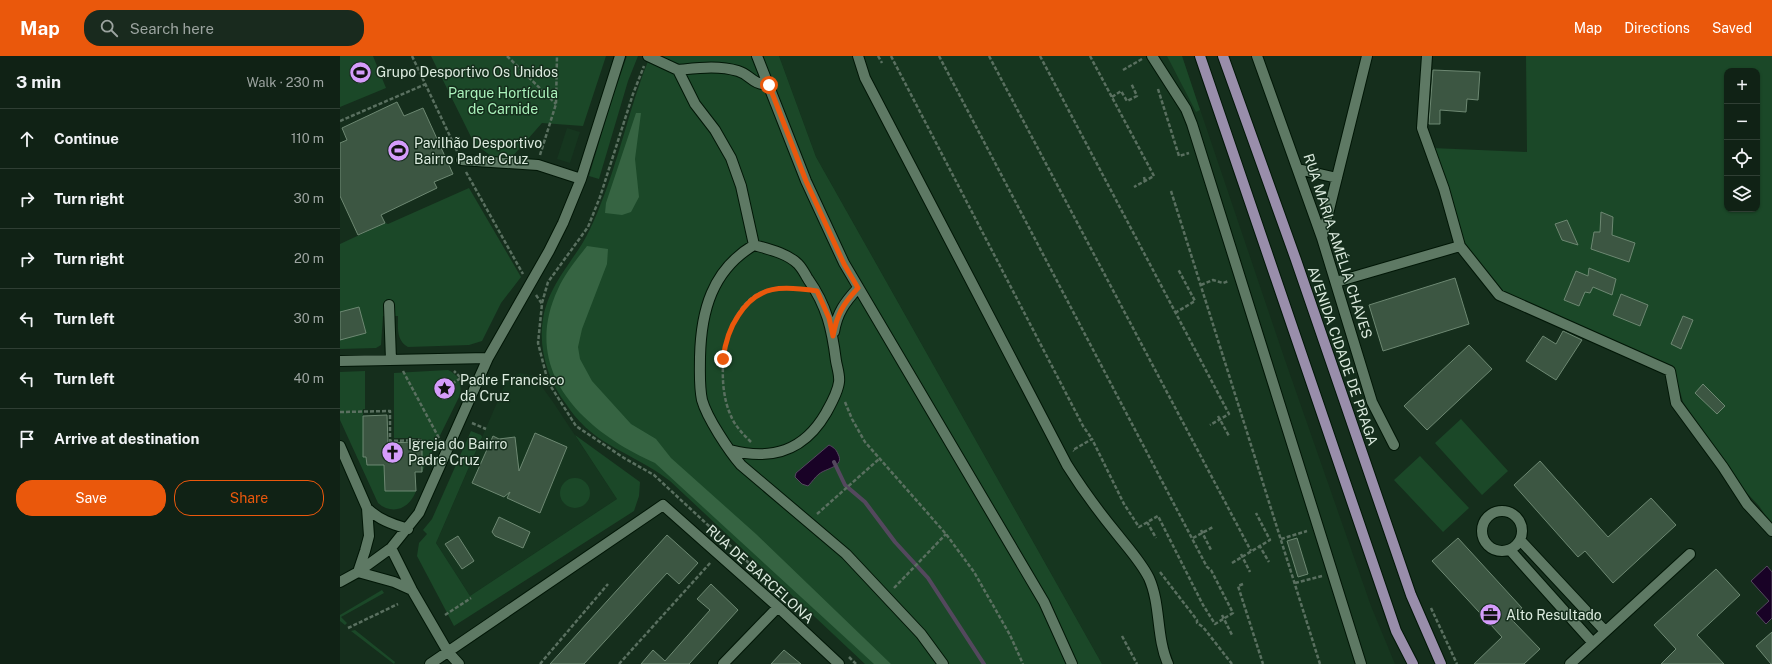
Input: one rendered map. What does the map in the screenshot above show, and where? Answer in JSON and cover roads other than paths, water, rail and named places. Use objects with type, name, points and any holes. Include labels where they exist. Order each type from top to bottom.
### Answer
[{"type":"main road","points":[[1200,56],[1396,631],[1413,664]]},
{"type":"main road","name":"AVENIDA CIDADE DE PRAGA","points":[[1223,56],[1296,260],[1411,595],[1442,662]]},
{"type":"street","points":[[340,582],[358,572],[391,548],[408,529],[419,513],[488,358],[553,244],[581,179],[620,56]]},
{"type":"street","points":[[648,56],[678,70],[711,66],[739,71],[759,84],[769,85]]},
{"type":"street","points":[[757,56],[806,181],[844,264],[1044,602],[1072,664]]},
{"type":"street","points":[[858,56],[865,78],[1067,465],[1080,486],[1140,563],[1149,578],[1154,595],[1164,651],[1168,664]]},
{"type":"street","name":"RUA MARIA AMÉLIA CHAVES","points":[[1257,56],[1322,238],[1372,402],[1394,445]]},
{"type":"street","points":[[1322,238],[1366,56]]},
{"type":"street","points":[[1427,56],[1422,128],[1444,189],[1460,246],[1499,295],[1670,371],[1676,403],[1723,467],[1747,504],[1772,531]]},
{"type":"street","points":[[1146,59],[1186,110],[1192,124],[1361,664]]},
{"type":"street","points":[[678,70],[695,104],[714,130],[731,158],[741,186],[754,245]]},
{"type":"street","points":[[461,160],[538,165],[581,179]]},
{"type":"street","points":[[1298,169],[1337,178]]},
{"type":"street","points":[[730,450],[749,454],[766,455],[781,452],[797,444],[816,427],[828,409],[839,382],[829,318],[817,291],[798,264],[780,253],[754,245]]},
{"type":"street","points":[[754,245],[732,261],[712,289],[703,317],[700,378],[703,401],[714,424],[735,458],[746,470],[846,554],[921,634],[943,664]]},
{"type":"street","points":[[1336,282],[1460,246]]},
{"type":"street","points":[[833,336],[836,318],[845,301],[858,288]]},
{"type":"street","points":[[389,305],[394,360]]},
{"type":"street","points":[[340,361],[488,358]]},
{"type":"street","points":[[340,446],[367,508],[369,536],[366,551],[358,572]]},
{"type":"street","name":"RUA DE BARCELONA","points":[[448,652],[663,505],[778,607],[839,664]]},
{"type":"street","points":[[367,508],[382,520],[408,529]]},
{"type":"street","points":[[1508,511],[1520,520],[1522,526],[1521,540],[1510,550],[1496,551],[1490,548],[1485,542],[1482,529],[1484,522],[1488,516],[1494,512],[1508,511]]},
{"type":"street","points":[[1521,540],[1605,631]]},
{"type":"street","points":[[391,548],[412,590],[448,652],[459,664]]},
{"type":"street","points":[[1510,550],[1593,643]]},
{"type":"street","points":[[1570,664],[1690,554]]},
{"type":"street","points":[[358,572],[394,582],[412,590]]},
{"type":"street","points":[[723,664],[778,607]]},
{"type":"street","points":[[430,664],[448,652]]},
{"type":"waterway","points":[[834,462],[845,485],[865,502],[895,542],[928,578],[984,664]]},
{"type":"place","name":"Grupo Desportivo Os Unidos","points":[[360,72]]},
{"type":"place","name":"Pavilhão Desportivo Bairro Padre Cruz","points":[[398,151]]},
{"type":"place","name":"Padre Francisco da Cruz","points":[[444,388]]},
{"type":"place","name":"Igreja do Bairro Padre Cruz","points":[[393,452]]},
{"type":"place","name":"Alto Resultado","points":[[1490,615]]},
{"type":"park label","name":"Parque Hortícula de Carnide","points":[[503,102]]}]
